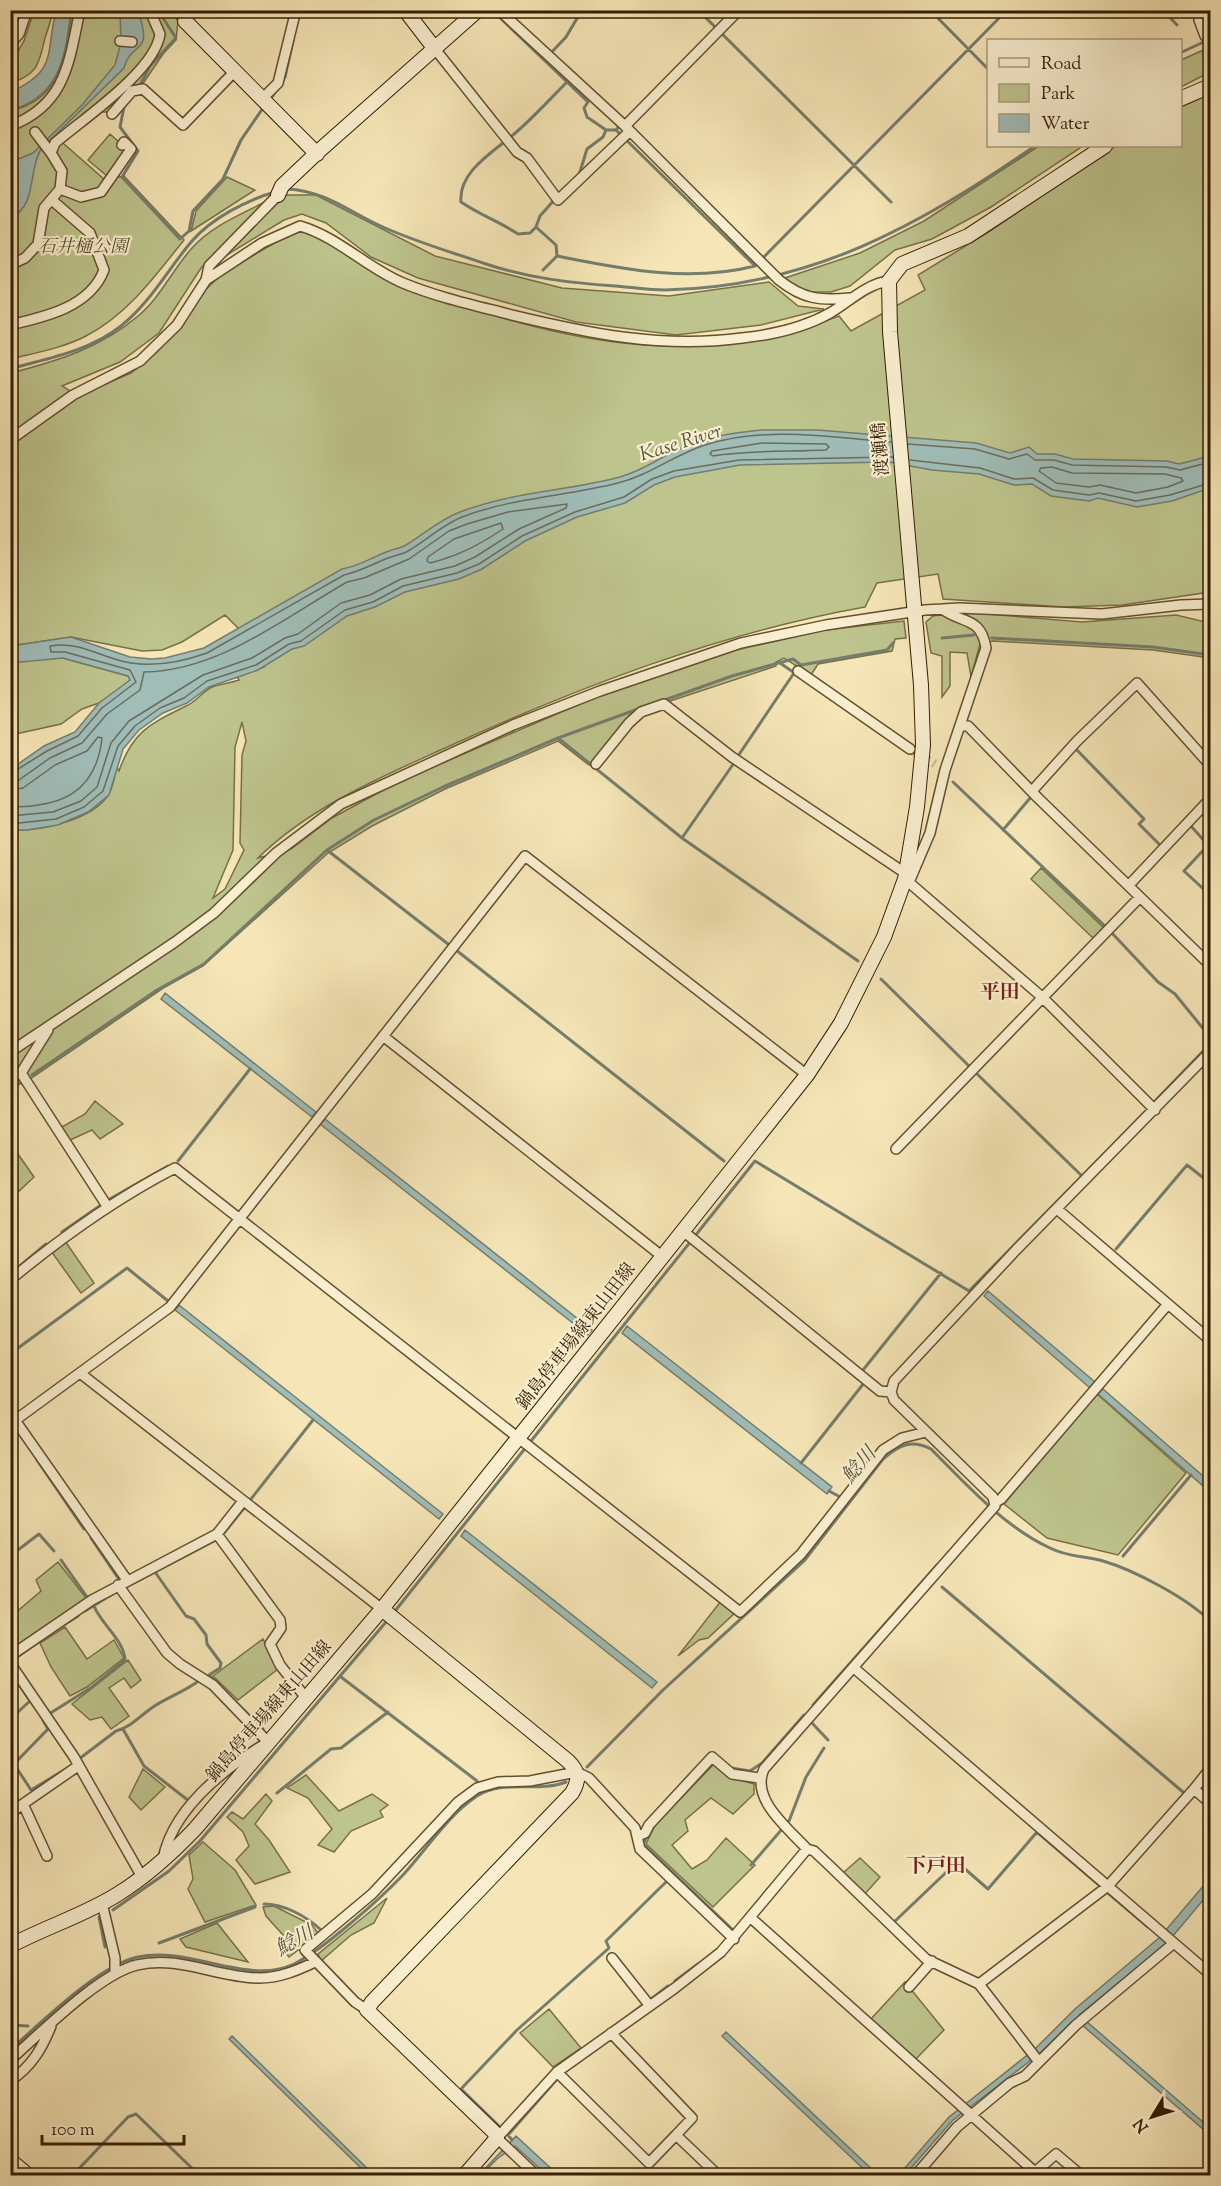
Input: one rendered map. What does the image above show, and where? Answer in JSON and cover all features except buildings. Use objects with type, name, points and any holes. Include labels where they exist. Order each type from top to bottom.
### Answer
[{"type":"main road","points":[[405,10],[435,49]]},
{"type":"main road","points":[[280,190],[316,154],[478,10]]},
{"type":"main road","points":[[185,21],[236,70],[316,154]]},
{"type":"main road","points":[[1182,98],[1210,86]]},
{"type":"main road","points":[[890,286],[902,264],[968,236],[1103,147]]},
{"type":"main road","name":"渡瀬橋","points":[[890,286],[890,332],[914,608]]},
{"type":"main road","name":"鍋島停車場線東山田線","points":[[10,1946],[39,1930],[102,1903],[163,1861],[195,1828],[526,1444],[663,1257],[689,1236],[807,1075],[841,1023],[864,982],[906,878],[917,807],[923,745],[914,608]]},
{"type":"main road","points":[[382,1609],[568,1761],[577,1772],[578,1781],[572,1793],[372,2002],[367,2010],[494,2132],[504,2145],[464,2175]]},
{"type":"main road","points":[[12,2163],[29,2175]]},
{"type":"street","points":[[10,44],[20,34],[27,10]]},
{"type":"street","points":[[10,126],[43,108],[55,96],[66,75],[80,10]]},
{"type":"street","points":[[51,153],[55,143],[130,80],[154,51],[160,34],[153,18],[154,10]]},
{"type":"street","points":[[267,102],[278,83],[291,20],[296,10]]},
{"type":"street","points":[[499,10],[779,280],[799,295],[810,299],[851,298]]},
{"type":"street","points":[[435,49],[517,152],[527,158],[557,198],[625,131],[739,10]]},
{"type":"street","points":[[1206,10],[1199,20],[1205,36],[1210,33]]},
{"type":"street","points":[[10,27],[20,34]]},
{"type":"street","points":[[120,41],[132,42]]},
{"type":"street","points":[[112,114],[132,91],[143,88],[183,125],[236,70]]},
{"type":"street","points":[[10,265],[25,258],[38,244],[44,208],[53,201],[60,189],[62,171],[35,132]]},
{"type":"street","points":[[60,189],[81,197],[101,192],[131,149],[124,142],[122,145]]},
{"type":"street","points":[[10,440],[73,395],[140,361],[177,325],[206,280],[209,266],[280,190]]},
{"type":"street","points":[[10,325],[65,309],[99,282],[104,270],[90,233],[53,201]]},
{"type":"street","points":[[206,280],[262,243],[300,226],[319,233],[376,270],[427,292],[610,337],[680,344],[747,338],[810,322],[828,314],[875,285],[890,286]]},
{"type":"street","points":[[10,1052],[175,942],[214,913],[276,853],[341,804],[399,775],[513,725],[590,695],[741,643],[914,608],[1102,614],[1210,604]]},
{"type":"street","points":[[906,878],[930,833],[945,770],[986,648],[981,629],[968,620],[950,615],[942,609]]},
{"type":"street","points":[[798,671],[910,749]]},
{"type":"street","points":[[1032,791],[1077,741],[1137,683],[1210,765]]},
{"type":"street","points":[[596,764],[629,723],[641,712],[664,704],[732,757],[906,878],[1042,997],[1155,1110]]},
{"type":"street","points":[[961,726],[968,726],[1210,965]]},
{"type":"street","points":[[935,764],[945,770]]},
{"type":"street","points":[[1129,885],[1210,800]]},
{"type":"street","points":[[268,1742],[213,1685],[174,1659],[12,1419],[170,1307],[525,856],[807,1075]]},
{"type":"street","points":[[896,1149],[1140,897]]},
{"type":"street","points":[[10,1077],[21,1073],[51,1026]]},
{"type":"street","points":[[383,1036],[663,1257]]},
{"type":"street","points":[[996,1504],[894,1400],[891,1392],[894,1380],[1210,1052]]},
{"type":"street","points":[[21,1073],[107,1206]]},
{"type":"street","points":[[10,1280],[107,1206],[175,1168],[740,1612],[801,1554],[883,1450],[902,1438],[926,1432]]},
{"type":"street","points":[[1058,1209],[1210,1340]]},
{"type":"street","points":[[689,1236],[880,1391],[891,1392]]},
{"type":"street","points":[[1039,2062],[979,1984],[932,1961],[814,1851],[807,1849],[762,1796],[759,1778],[764,1769],[986,1517],[1168,1304]]},
{"type":"street","points":[[80,1373],[382,1609]]},
{"type":"street","points":[[10,1656],[122,1583],[217,1534],[243,1501]]},
{"type":"street","points":[[217,1534],[280,1620],[281,1628],[270,1644],[280,1665],[306,1698]]},
{"type":"street","points":[[10,1663],[78,1766],[142,1877]]},
{"type":"street","points":[[854,1668],[1210,1974]]},
{"type":"street","points":[[637,1836],[645,1833],[649,1825],[712,1757],[732,1774],[759,1778]]},
{"type":"street","points":[[10,1813],[78,1766]]},
{"type":"street","points":[[979,1984],[1108,1886],[1210,1769]]},
{"type":"street","points":[[367,2010],[355,2002],[305,1950],[372,1894],[458,1802],[477,1788],[498,1782],[530,1781],[577,1772],[589,1778],[635,1828],[640,1849],[734,1939]]},
{"type":"street","points":[[1194,1789],[1210,1803]]},
{"type":"street","points":[[22,1804],[47,1856]]},
{"type":"street","points":[[537,2175],[504,2145],[557,2072],[721,1952],[807,1849]]},
{"type":"street","points":[[102,1903],[115,1958],[115,1973]]},
{"type":"street","points":[[751,1918],[1035,2172],[1056,2154],[1082,2175]]},
{"type":"street","points":[[915,2175],[957,2127],[1010,2083],[1025,2076],[1076,2025],[1172,1942]]},
{"type":"street","points":[[612,1958],[650,2006]]},
{"type":"street","points":[[10,2060],[115,1973],[136,1965],[159,1961],[180,1962],[257,1978],[291,1973],[315,1962]]},
{"type":"street","points":[[909,1987],[932,1961]]},
{"type":"street","points":[[10,2081],[22,2073],[38,2054],[52,2024]]},
{"type":"street","points":[[557,2072],[649,2163],[692,2118],[611,2032]]},
{"type":"street","points":[[676,2135],[719,2175]]},
{"type":"green space","points":[[34,11],[53,11],[41,55],[32,72],[11,83],[11,63],[24,41]]},
{"type":"green space","name":"石井樋公園","points":[[72,11],[171,11],[178,21],[176,40],[163,54],[142,85],[111,112],[102,112],[63,143],[105,180],[124,176],[184,240],[140,293],[101,327],[68,344],[11,359],[10,111],[41,97],[51,86],[63,59]]},
{"type":"green space","points":[[1210,47],[1210,72],[1182,86],[1182,60]]},
{"type":"green space","points":[[1210,94],[1210,592],[1122,605],[1063,607],[943,599],[938,574],[877,583],[865,607],[757,631],[650,664],[598,683],[496,725],[346,795],[300,824],[258,858],[291,849],[332,818],[398,782],[601,695],[732,651],[824,630],[904,621],[906,638],[895,639],[892,651],[818,664],[811,675],[784,658],[776,662],[776,666],[634,713],[589,765],[558,741],[445,789],[372,826],[328,853],[203,966],[165,987],[30,1079],[11,1080],[11,830],[50,826],[78,818],[90,811],[109,794],[117,767],[119,771],[130,746],[144,730],[190,704],[212,687],[239,680],[237,677],[264,667],[239,629],[225,615],[182,642],[162,650],[142,651],[71,637],[11,646],[11,373],[78,352],[124,327],[153,301],[185,256],[200,240],[228,221],[269,200],[201,268],[159,333],[120,362],[62,386],[78,396],[131,373],[157,352],[177,329],[200,295],[223,273],[297,230],[312,232],[406,287],[433,297],[571,335],[660,346],[748,341],[793,331],[839,316],[851,331],[925,290],[918,275],[990,231],[1115,147],[1182,147],[1182,107]],"holes":[[[242,722],[246,741],[242,755],[240,843],[244,850],[225,889],[213,898],[233,850],[235,747]]]},
{"type":"green space","points":[[110,134],[128,150],[107,176],[88,160]]},
{"type":"green space","points":[[1037,147],[1081,147],[991,207],[932,239],[895,250],[850,286],[831,292],[805,292],[782,279],[860,253],[924,221]]},
{"type":"green space","points":[[227,177],[255,190],[191,231],[196,211]]},
{"type":"green space","points":[[286,195],[316,195],[435,256],[562,288],[669,296],[769,282],[798,306],[824,309],[761,325],[676,335],[576,322],[418,278],[371,257],[326,223],[302,214],[284,220],[217,261]]},
{"type":"green space","points":[[963,612],[1082,622],[1176,615],[1210,623],[1210,658],[1153,650],[993,641],[980,644],[971,677],[967,653],[950,652],[950,686],[942,697],[942,656],[931,653],[926,622],[933,616]]},
{"type":"green space","points":[[44,658],[63,658],[128,676],[131,681],[99,703],[82,709],[61,724],[11,735],[11,663]]},
{"type":"green space","points":[[1041,868],[1104,928],[1094,939],[1031,879]]},
{"type":"green space","points":[[95,1101],[123,1124],[100,1139],[92,1130],[68,1141],[60,1128],[85,1114]]},
{"type":"green space","points":[[11,1144],[34,1177],[14,1196],[17,1201],[11,1212]]},
{"type":"green space","points":[[65,1241],[94,1283],[81,1293],[51,1251]]},
{"type":"green space","points":[[1097,1394],[1186,1473],[1118,1555],[1047,1538],[1004,1504]]},
{"type":"green space","points":[[58,1562],[86,1598],[11,1651],[10,1610],[14,1614],[41,1591],[36,1580]]},
{"type":"green space","points":[[721,1601],[736,1612],[708,1638],[699,1640],[678,1656]]},
{"type":"green space","points":[[65,1627],[87,1659],[114,1640],[124,1658],[87,1687],[70,1696],[51,1667],[40,1643]]},
{"type":"green space","points":[[263,1639],[278,1669],[238,1700],[213,1676]]},
{"type":"green space","points":[[128,1660],[141,1680],[131,1688],[124,1678],[109,1688],[129,1716],[111,1729],[102,1717],[90,1720],[72,1704]]},
{"type":"green space","points":[[714,1764],[730,1777],[754,1784],[754,1794],[733,1814],[711,1798],[685,1820],[688,1831],[672,1845],[692,1869],[707,1860],[726,1838],[755,1865],[713,1907],[646,1844],[655,1825]]},
{"type":"green space","points":[[143,1769],[165,1787],[141,1810],[129,1797]]},
{"type":"green space","points":[[306,1775],[339,1811],[372,1794],[388,1805],[380,1811],[383,1817],[351,1831],[334,1852],[318,1845],[332,1829],[308,1798],[287,1788]]},
{"type":"green space","points":[[266,1794],[272,1801],[255,1824],[269,1840],[290,1872],[255,1884],[236,1860],[249,1846],[243,1832],[227,1817],[232,1812],[243,1819]]},
{"type":"green space","points":[[203,1842],[235,1870],[256,1905],[205,1922],[188,1889],[193,1879],[189,1855]]},
{"type":"green space","points":[[860,1858],[880,1877],[864,1895],[843,1873]]},
{"type":"green space","points":[[387,1898],[374,1923],[351,1935],[321,1961],[318,1954]]},
{"type":"green space","points":[[274,1906],[312,1925],[319,1934],[289,1957],[277,1942],[283,1935],[266,1916],[263,1907]]},
{"type":"green space","points":[[217,1923],[248,1962],[186,1947],[180,1939]]},
{"type":"green space","points":[[905,1982],[944,2030],[915,2060],[870,2020]]},
{"type":"green space","points":[[549,2009],[581,2048],[553,2067],[520,2033]]},
{"type":"water","points":[[56,11],[71,11],[63,58],[58,72],[41,95],[28,104],[11,110],[11,92],[36,76],[47,60]]},
{"type":"water","points":[[120,11],[138,11],[144,35],[143,42],[132,53],[124,68],[41,149],[25,205],[11,217],[11,195],[17,184],[11,179],[11,162],[33,153],[82,105],[115,65],[121,43]]},
{"type":"water","points":[[761,430],[817,430],[976,443],[1010,453],[1029,447],[1037,454],[1055,454],[1073,459],[1167,461],[1179,464],[1210,456],[1210,488],[1172,501],[1137,507],[1098,498],[1089,501],[1051,496],[1032,484],[1014,485],[979,474],[932,470],[889,462],[740,465],[675,477],[654,485],[625,503],[577,517],[525,541],[482,569],[459,579],[405,592],[375,607],[347,616],[304,646],[292,649],[258,670],[209,687],[187,703],[163,713],[139,730],[123,749],[109,795],[88,812],[58,825],[11,830],[11,769],[44,746],[75,732],[99,703],[130,680],[128,676],[63,658],[11,663],[11,646],[71,637],[130,657],[151,659],[165,658],[204,648],[342,569],[404,546],[452,515],[499,500],[620,477],[701,441]]},
{"type":"water","points":[[165,993],[316,1112],[312,1117],[161,999]]},
{"type":"water","points":[[325,1119],[592,1330],[588,1335],[320,1124]]},
{"type":"water","points":[[988,1291],[1095,1382],[1090,1388],[984,1296]]},
{"type":"water","points":[[179,1305],[443,1514],[439,1519],[175,1310]]},
{"type":"water","points":[[627,1326],[832,1487],[827,1494],[622,1333]]},
{"type":"water","points":[[1103,1389],[1210,1482],[1210,1492],[1098,1394]]},
{"type":"water","points":[[465,1530],[657,1682],[652,1688],[461,1536]]},
{"type":"water","points":[[1210,1878],[1210,1892],[1167,1943],[1079,2015],[1210,2128],[1210,2135],[1075,2019],[1039,2054],[952,2121],[905,2175],[898,2176],[949,2117],[1035,2049],[1075,2009],[1160,1937]]},
{"type":"water","points":[[726,2032],[878,2175],[870,2175],[722,2036]]},
{"type":"water","points":[[232,2036],[374,2175],[368,2175],[229,2039]]},
{"type":"water","points":[[516,2136],[558,2175],[547,2175],[515,2146],[478,2176]]},
{"type":"waterway","points":[[139,87],[150,66],[176,38],[161,15],[164,10]]},
{"type":"waterway","points":[[492,10],[588,102],[584,108],[587,117],[606,130]]},
{"type":"waterway","points":[[549,55],[566,37],[582,10]]},
{"type":"waterway","points":[[698,10],[891,202]]},
{"type":"waterway","points":[[930,10],[987,68]]},
{"type":"waterway","points":[[616,130],[755,266],[1007,10]]},
{"type":"waterway","points":[[1163,10],[1177,25]]},
{"type":"waterway","points":[[1182,52],[1210,39]]},
{"type":"waterway","points":[[270,100],[285,77],[293,41]]},
{"type":"waterway","points":[[536,227],[530,233],[518,234],[461,202],[462,191],[465,181],[478,164],[520,129],[567,82]]},
{"type":"waterway","points":[[124,107],[120,127],[138,151],[122,177],[180,239],[189,231],[193,211],[223,179],[241,140],[263,108]]},
{"type":"waterway","points":[[579,175],[587,149],[603,137],[606,130],[616,130],[620,125]]},
{"type":"waterway","points":[[287,189],[326,198],[395,232],[502,269],[566,281],[665,290],[718,286],[768,277],[815,264],[861,247],[948,202],[1033,147]]},
{"type":"waterway","points":[[10,369],[83,348],[109,335],[132,317],[192,241],[209,225],[230,211],[275,192]]},
{"type":"waterway","points":[[543,270],[557,256],[556,245],[536,227],[540,216],[555,199]]},
{"type":"waterway","points":[[557,256],[631,269],[680,274],[730,271],[755,266]]},
{"type":"waterway","points":[[942,638],[974,635]]},
{"type":"waterway","points":[[992,638],[1153,647],[1210,655]]},
{"type":"waterway","points":[[662,701],[732,676],[793,659],[801,665],[887,650],[893,643]]},
{"type":"waterway","points":[[780,663],[796,674]]},
{"type":"waterway","points":[[738,756],[794,673]]},
{"type":"waterway","points":[[32,1075],[157,990],[204,964],[327,850],[374,820],[443,787],[558,738],[638,709]]},
{"type":"waterway","points":[[558,738],[682,838],[858,961]]},
{"type":"waterway","points":[[1073,750],[1075,748],[1144,819],[1139,824],[1161,846]]},
{"type":"waterway","points":[[682,838],[734,763]]},
{"type":"waterway","points":[[953,782],[1106,927]]},
{"type":"waterway","points":[[1003,830],[1031,797]]},
{"type":"waterway","points":[[1190,825],[1208,845],[1184,871],[1210,895]]},
{"type":"waterway","points":[[327,850],[448,944]]},
{"type":"waterway","points":[[1111,932],[1158,982],[1175,994],[1210,1037]]},
{"type":"waterway","points":[[456,950],[724,1161]]},
{"type":"waterway","points":[[881,979],[969,1066]]},
{"type":"waterway","points":[[1156,1100],[1210,1044]]},
{"type":"waterway","points":[[178,1161],[250,1069]]},
{"type":"waterway","points":[[975,1072],[1081,1175]]},
{"type":"waterway","points":[[10,1090],[20,1083]]},
{"type":"waterway","points":[[395,1611],[755,1161],[969,1291],[1145,1112]]},
{"type":"waterway","points":[[1116,1249],[1187,1165],[1210,1183]]},
{"type":"waterway","points":[[108,1200],[168,1166]]},
{"type":"waterway","points":[[62,1232],[101,1205]]},
{"type":"waterway","points":[[14,1271],[46,1244]]},
{"type":"waterway","points":[[10,1354],[127,1268],[168,1301]]},
{"type":"waterway","points":[[863,1370],[941,1273]]},
{"type":"waterway","points":[[801,1463],[864,1383]]},
{"type":"waterway","points":[[251,1499],[313,1420]]},
{"type":"waterway","name":"鯰川","points":[[587,1767],[663,1690],[804,1561],[883,1459],[894,1450],[906,1445],[917,1444],[931,1449],[986,1504],[1033,1539],[1063,1553],[1103,1561],[1130,1571],[1174,1594],[1210,1621]]},
{"type":"waterway","points":[[37,1460],[84,1529]]},
{"type":"waterway","points":[[1123,1556],[1191,1475]]},
{"type":"waterway","points":[[829,1491],[844,1499]]},
{"type":"waterway","points":[[224,1533],[244,1508]]},
{"type":"waterway","points":[[10,1556],[39,1534],[54,1551]]},
{"type":"waterway","points":[[91,1538],[118,1578]]},
{"type":"waterway","points":[[128,1586],[216,1540]]},
{"type":"waterway","points":[[61,1560],[87,1597]]},
{"type":"waterway","points":[[813,1705],[937,1565]]},
{"type":"waterway","points":[[155,1572],[186,1616],[194,1619],[206,1635],[207,1644],[221,1663],[220,1668],[209,1675],[263,1729]]},
{"type":"waterway","points":[[942,1587],[1183,1792]]},
{"type":"waterway","points":[[85,1611],[114,1593]]},
{"type":"waterway","points":[[48,1711],[49,1714],[92,1687],[125,1660],[117,1639],[94,1606]]},
{"type":"waterway","points":[[62,1626],[78,1616]]},
{"type":"waterway","points":[[113,1910],[169,1871],[200,1841],[386,1622]]},
{"type":"waterway","points":[[14,1659],[49,1635]]},
{"type":"waterway","points":[[10,1672],[15,1678]]},
{"type":"waterway","points":[[341,1677],[477,1781]]},
{"type":"waterway","points":[[79,1759],[116,1731],[200,1680]]},
{"type":"waterway","points":[[10,1719],[30,1701],[18,1683]]},
{"type":"waterway","points":[[277,1793],[331,1749],[341,1748],[388,1712]]},
{"type":"waterway","points":[[731,1768],[750,1771],[762,1763],[804,1715]]},
{"type":"waterway","points":[[43,1720],[48,1729],[14,1764],[31,1790],[66,1769]]},
{"type":"waterway","points":[[812,1723],[828,1740]]},
{"type":"waterway","points":[[123,1729],[144,1766],[189,1801]]},
{"type":"waterway","points":[[789,1821],[806,1777],[824,1748]]},
{"type":"waterway","name":"鯰川","points":[[10,2050],[71,1996],[106,1971],[138,1957],[158,1955],[178,1957],[257,1971],[276,1970],[294,1964],[320,1948],[380,1897],[403,1875],[456,1813],[477,1796],[498,1788],[544,1786],[566,1782]]},
{"type":"waterway","points":[[652,1828],[643,1844],[733,1930]]},
{"type":"waterway","points":[[751,1865],[783,1828]]},
{"type":"waterway","points":[[893,1923],[957,1862],[988,1889],[1037,1832],[1099,1885]]},
{"type":"waterway","points":[[499,2126],[461,2089],[517,2030],[609,1948],[606,1941],[667,1881]]},
{"type":"waterway","points":[[1108,1893],[1148,1927]]},
{"type":"waterway","points":[[264,1904],[279,1906],[294,1912],[321,1930]]},
{"type":"waterway","points":[[159,1943],[255,1907]]},
{"type":"waterway","points":[[99,1917],[105,1947]]},
{"type":"waterway","points":[[675,1981],[698,1964]]},
{"type":"waterway","points":[[650,2000],[668,1986]]},
{"type":"waterway","points":[[627,2017],[644,2004]]},
{"type":"waterway","points":[[10,2025],[28,2026]]},
{"type":"waterway","points":[[512,2140],[508,2135],[558,2078]]},
{"type":"waterway","points":[[72,2176],[128,2117],[136,2114],[200,2176]]},
{"type":"tunnel","points":[[910,749],[935,764]]},
{"type":"district","name":"平田","points":[[1000,993]]},
{"type":"district","name":"下戸田","points":[[936,1867]]},
{"type":"water label","name":"Kase River","points":[[681,444]]}]
